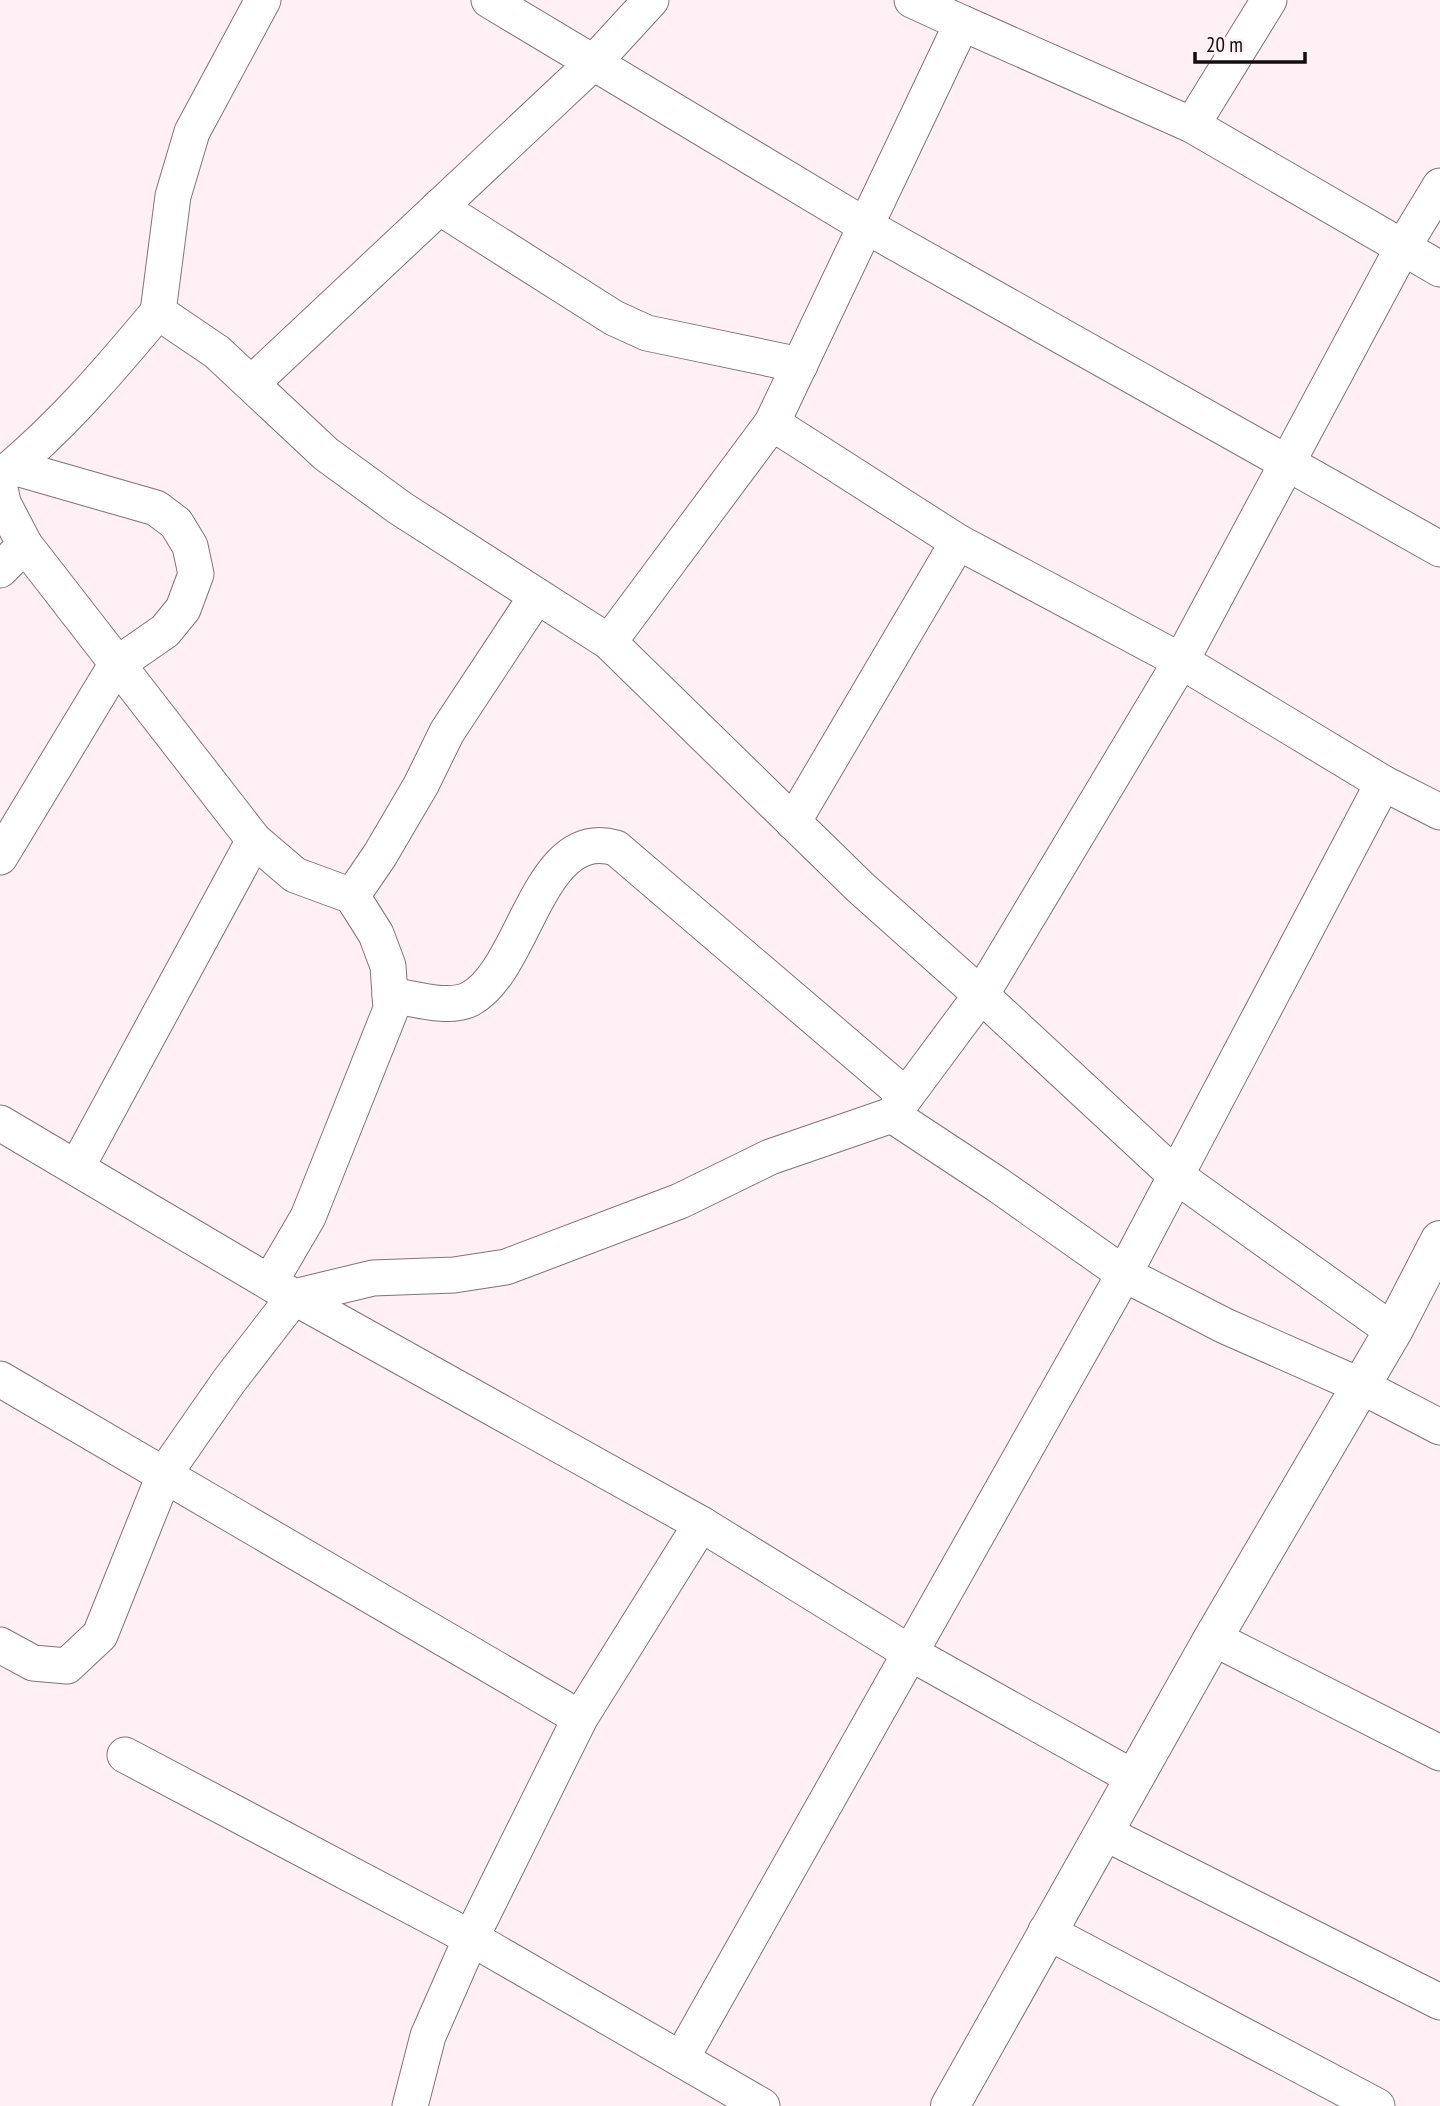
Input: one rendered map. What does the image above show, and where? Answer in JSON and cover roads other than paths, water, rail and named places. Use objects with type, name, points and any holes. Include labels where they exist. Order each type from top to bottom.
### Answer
[{"type":"street","points":[[0,1645],[33,1663],[67,1666],[100,1635],[165,1473],[229,1381],[282,1289],[391,1009],[388,966],[376,934],[352,896],[295,875],[254,840],[25,545],[3,503],[4,477],[87,396],[158,312],[173,196],[192,132],[262,0]]},
{"type":"street","points":[[489,0],[595,61],[866,226],[1440,549]]},
{"type":"street","points":[[252,383],[595,61],[651,0]]},
{"type":"street","points":[[912,0],[1192,125],[1440,269]]},
{"type":"street","points":[[1192,125],[1269,0]]},
{"type":"street","points":[[610,642],[772,423],[961,23]]},
{"type":"street","points":[[282,1289],[373,1278],[454,1275],[506,1267],[680,1201],[770,1157],[898,1105],[981,995],[1181,661],[1403,247],[1440,186]]},
{"type":"street","points":[[439,207],[614,318],[636,328],[800,365]]},
{"type":"street","points":[[158,312],[217,352],[326,454],[400,508],[610,642],[861,888],[1175,1175],[1393,1331]]},
{"type":"street","points":[[772,423],[958,542],[1181,661],[1382,783],[1440,812]]},
{"type":"street","points":[[0,857],[116,665],[165,631],[183,609],[196,574],[190,546],[176,523],[156,508],[4,477]]},
{"type":"street","points":[[793,822],[958,542]]},
{"type":"street","points":[[0,570],[25,545]]},
{"type":"street","points":[[352,896],[380,855],[421,785],[447,732],[536,597]]},
{"type":"street","points":[[681,2059],[912,1654],[1124,1274],[1382,783]]},
{"type":"street","points":[[77,1167],[254,840]]},
{"type":"street","points":[[390,995],[447,1003],[469,1000],[488,984],[562,859],[584,846],[599,843],[616,848],[898,1105],[998,1185],[1124,1274],[1225,1326],[1361,1386],[1440,1427]]},
{"type":"street","points":[[0,1123],[282,1289],[701,1524],[912,1654],[1134,1778]]},
{"type":"street","points":[[950,2106],[1213,1637],[1393,1331],[1440,1240]]},
{"type":"street","points":[[0,1379],[165,1473],[580,1718]]},
{"type":"street","points":[[410,2106],[428,2036],[471,1938],[580,1718],[701,1524]]},
{"type":"street","points":[[1213,1637],[1440,1754]]},
{"type":"street","points":[[125,1755],[471,1938],[762,2106]]},
{"type":"street","points":[[1105,1833],[1440,2002]]},
{"type":"street","points":[[1046,1931],[1377,2106]]}]
